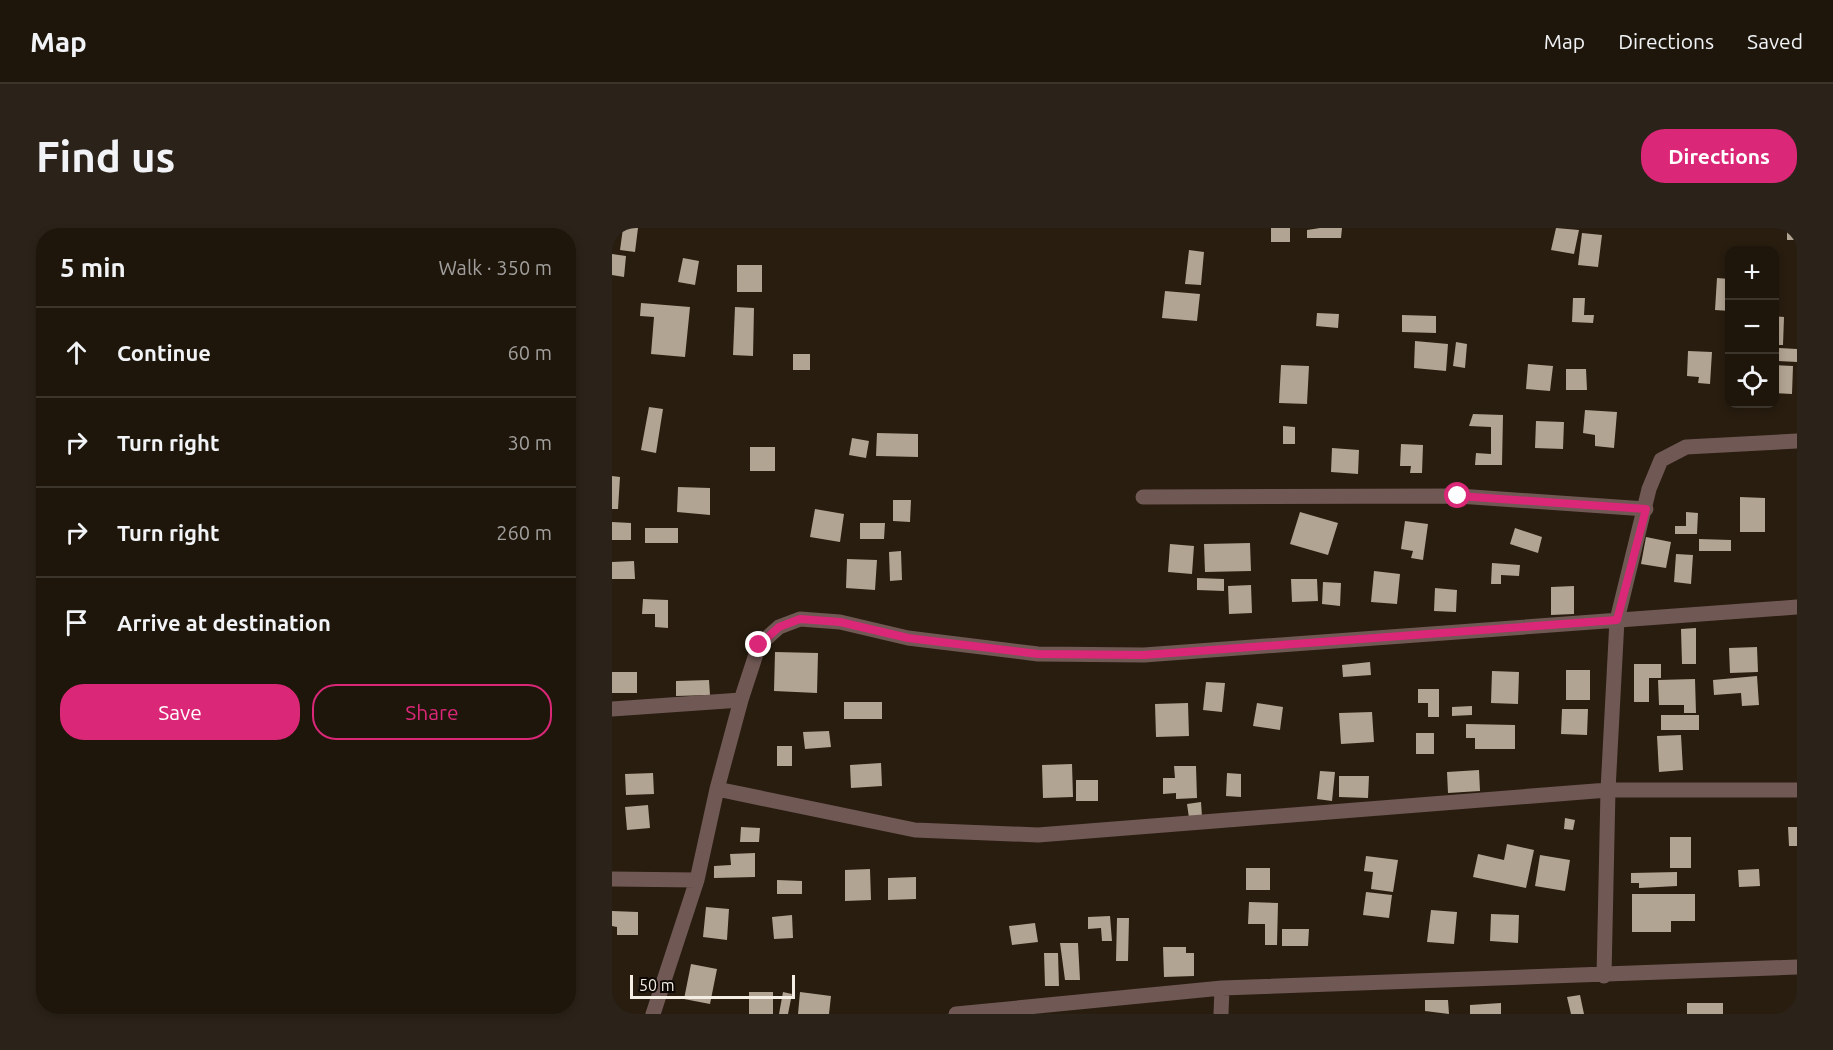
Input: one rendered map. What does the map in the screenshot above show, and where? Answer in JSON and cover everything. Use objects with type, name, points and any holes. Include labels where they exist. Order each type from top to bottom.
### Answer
[{"type":"street","points":[[1604,976],[1608,790],[1617,620],[1646,509],[1649,489],[1661,460],[1686,447],[1797,441]]},
{"type":"street","points":[[1143,497],[1458,496],[1646,509]]},
{"type":"street","points":[[653,1014],[697,880],[717,789],[741,700],[759,645],[779,627],[800,619],[840,622],[908,638],[1038,654],[1144,655],[1797,607]]},
{"type":"street","points":[[612,709],[741,700]]},
{"type":"street","points":[[717,789],[915,830],[1038,835],[1608,790],[1797,790]]},
{"type":"street","points":[[612,879],[697,880]]},
{"type":"street","points":[[956,1014],[1222,988],[1604,976],[1797,967]]},
{"type":"street","points":[[1221,1014],[1222,988]]},
{"type":"building","points":[[623,228],[638,228],[635,252],[620,250]]},
{"type":"building","points":[[1271,228],[1290,228],[1290,242],[1271,242]]},
{"type":"building","points":[[1342,228],[1341,238],[1307,238],[1307,230]]},
{"type":"building","points":[[1556,228],[1579,230],[1574,254],[1551,250]]},
{"type":"building","points":[[1787,228],[1797,228],[1797,240],[1787,240]]},
{"type":"building","points":[[1582,233],[1602,235],[1598,267],[1578,265]]},
{"type":"building","points":[[1189,250],[1204,252],[1201,285],[1185,284]]},
{"type":"building","points":[[612,254],[626,256],[624,277],[612,275]]},
{"type":"building","points":[[683,258],[699,261],[695,285],[678,282]]},
{"type":"building","points":[[737,265],[762,265],[762,292],[737,292]]},
{"type":"building","points":[[1717,278],[1725,279],[1725,311],[1715,310]]},
{"type":"building","points":[[1165,291],[1200,294],[1197,321],[1162,318]]},
{"type":"building","points":[[1573,298],[1585,298],[1584,315],[1594,315],[1593,323],[1572,322]]},
{"type":"building","points":[[641,303],[690,307],[685,357],[651,354],[654,317],[640,316]]},
{"type":"building","points":[[735,307],[754,308],[753,356],[733,355]]},
{"type":"building","points":[[1317,313],[1339,314],[1338,328],[1316,326]]},
{"type":"building","points":[[1402,315],[1436,316],[1436,333],[1402,332]]},
{"type":"building","points":[[1779,316],[1784,317],[1783,345],[1779,345]]},
{"type":"building","points":[[1415,341],[1448,344],[1446,371],[1414,368]]},
{"type":"building","points":[[1456,342],[1467,344],[1465,368],[1453,366]]},
{"type":"building","points":[[1779,348],[1797,349],[1797,362],[1779,361]]},
{"type":"building","points":[[1688,351],[1712,352],[1710,384],[1698,383],[1699,377],[1687,376]]},
{"type":"building","points":[[793,354],[810,354],[810,370],[793,370]]},
{"type":"building","points":[[1528,364],[1553,366],[1550,391],[1526,389]]},
{"type":"building","points":[[1281,365],[1309,366],[1307,404],[1279,403]]},
{"type":"building","points":[[1779,365],[1793,366],[1792,394],[1779,393]]},
{"type":"building","points":[[1566,369],[1586,369],[1587,390],[1566,390]]},
{"type":"building","points":[[649,407],[663,409],[656,453],[641,450]]},
{"type":"building","points":[[1585,410],[1617,412],[1614,448],[1595,446],[1595,435],[1583,433]]},
{"type":"building","points":[[1473,414],[1503,415],[1502,465],[1475,465],[1476,453],[1491,454],[1491,427],[1469,426]]},
{"type":"building","points":[[1536,421],[1564,422],[1563,449],[1535,448]]},
{"type":"building","points":[[1283,426],[1295,427],[1295,444],[1283,444]]},
{"type":"building","points":[[877,433],[918,434],[918,457],[876,456]]},
{"type":"building","points":[[852,438],[869,441],[866,458],[849,455]]},
{"type":"building","points":[[1401,444],[1423,445],[1422,473],[1410,473],[1411,466],[1400,466]]},
{"type":"building","points":[[750,447],[775,447],[775,471],[750,471]]},
{"type":"building","points":[[1332,448],[1359,450],[1358,474],[1331,472]]},
{"type":"building","points":[[612,476],[620,477],[618,509],[612,509]]},
{"type":"building","points":[[678,487],[710,488],[710,515],[677,512]]},
{"type":"building","points":[[1740,497],[1765,498],[1765,532],[1740,532]]},
{"type":"building","points":[[893,500],[911,500],[910,522],[893,521]]},
{"type":"building","points":[[815,509],[844,514],[840,542],[810,537]]},
{"type":"building","points":[[1300,512],[1338,523],[1328,555],[1290,544]]},
{"type":"building","points":[[1686,512],[1698,513],[1697,534],[1675,534],[1675,526],[1686,526]]},
{"type":"building","points":[[1405,521],[1428,524],[1423,560],[1411,558],[1413,551],[1401,549]]},
{"type":"building","points":[[612,522],[631,523],[631,540],[612,540]]},
{"type":"building","points":[[860,523],[885,523],[884,539],[860,539]]},
{"type":"building","points":[[645,528],[678,528],[678,543],[645,543]]},
{"type":"building","points":[[1515,528],[1542,537],[1538,553],[1510,544]]},
{"type":"building","points":[[1646,537],[1671,542],[1666,568],[1641,564]]},
{"type":"building","points":[[1699,539],[1731,540],[1731,551],[1699,551]]},
{"type":"building","points":[[1250,543],[1251,571],[1205,572],[1204,544]]},
{"type":"building","points":[[1170,544],[1194,546],[1192,574],[1168,572]]},
{"type":"building","points":[[901,551],[902,580],[890,581],[889,552]]},
{"type":"building","points":[[1676,554],[1693,555],[1691,584],[1674,582]]},
{"type":"building","points":[[847,559],[877,560],[875,590],[846,588]]},
{"type":"building","points":[[634,561],[635,579],[612,579],[612,562]]},
{"type":"building","points":[[1492,563],[1520,565],[1519,576],[1501,575],[1501,584],[1491,584]]},
{"type":"building","points":[[1374,571],[1400,574],[1397,604],[1371,602]]},
{"type":"building","points":[[1197,578],[1224,579],[1224,591],[1197,590]]},
{"type":"building","points":[[1291,579],[1317,579],[1318,601],[1292,602]]},
{"type":"building","points":[[1323,582],[1341,583],[1340,606],[1322,604]]},
{"type":"building","points":[[1251,585],[1252,613],[1229,614],[1228,586]]},
{"type":"building","points":[[1574,586],[1574,614],[1551,615],[1551,587]]},
{"type":"building","points":[[1435,588],[1457,590],[1456,612],[1434,611]]},
{"type":"building","points":[[643,599],[668,600],[668,628],[655,627],[655,614],[642,614]]},
{"type":"building","points":[[1696,628],[1696,664],[1682,664],[1681,629]]},
{"type":"building","points":[[1757,647],[1758,672],[1730,673],[1729,648]]},
{"type":"building","points":[[775,652],[818,653],[817,693],[774,691]]},
{"type":"building","points":[[1370,662],[1371,675],[1343,677],[1342,665]]},
{"type":"building","points":[[1634,664],[1661,664],[1661,678],[1649,678],[1649,702],[1634,702]]},
{"type":"building","points":[[1566,670],[1590,670],[1590,700],[1566,700]]},
{"type":"building","points":[[1492,671],[1519,672],[1518,704],[1491,703]]},
{"type":"building","points":[[612,672],[637,672],[637,693],[612,693]]},
{"type":"building","points":[[1757,676],[1759,705],[1742,706],[1741,693],[1714,695],[1713,680]]},
{"type":"building","points":[[1695,679],[1696,713],[1684,713],[1684,705],[1659,705],[1658,680]]},
{"type":"building","points":[[709,680],[710,695],[676,696],[676,681]]},
{"type":"building","points":[[1206,682],[1225,683],[1222,712],[1203,710]]},
{"type":"building","points":[[1418,689],[1439,689],[1439,717],[1428,717],[1428,703],[1418,703]]},
{"type":"building","points":[[844,702],[882,702],[882,719],[844,719]]},
{"type":"building","points":[[1188,703],[1189,736],[1156,737],[1155,704]]},
{"type":"building","points":[[1257,703],[1283,707],[1280,730],[1253,726]]},
{"type":"building","points":[[1472,706],[1472,715],[1452,716],[1452,707]]},
{"type":"building","points":[[1562,709],[1588,709],[1587,735],[1561,734]]},
{"type":"building","points":[[1372,712],[1374,742],[1341,744],[1339,713]]},
{"type":"building","points":[[1661,715],[1699,715],[1699,730],[1661,730]]},
{"type":"building","points":[[1466,724],[1515,725],[1515,749],[1475,749],[1475,738],[1466,738]]},
{"type":"building","points":[[829,731],[831,747],[805,749],[803,732]]},
{"type":"building","points":[[1416,733],[1434,733],[1434,754],[1416,754]]},
{"type":"building","points":[[1681,735],[1683,770],[1659,772],[1657,736]]},
{"type":"building","points":[[777,746],[792,746],[792,766],[777,766]]},
{"type":"building","points":[[881,763],[882,786],[851,788],[850,765]]},
{"type":"building","points":[[1072,764],[1073,797],[1043,798],[1042,765]]},
{"type":"building","points":[[1174,766],[1196,766],[1197,798],[1176,799],[1176,793],[1163,794],[1163,778],[1175,778]]},
{"type":"building","points":[[1479,770],[1480,791],[1448,793],[1447,772]]},
{"type":"building","points":[[1320,771],[1335,772],[1332,801],[1317,799]]},
{"type":"building","points":[[653,773],[654,794],[626,795],[625,774]]},
{"type":"building","points":[[1227,773],[1241,774],[1241,797],[1226,796]]},
{"type":"building","points":[[1339,776],[1369,776],[1368,798],[1339,797]]},
{"type":"building","points":[[1076,780],[1098,780],[1098,801],[1076,801]]},
{"type":"building","points":[[1201,802],[1202,817],[1189,818],[1187,804]]},
{"type":"building","points":[[648,805],[650,828],[627,830],[625,807]]},
{"type":"building","points":[[1565,818],[1575,820],[1573,830],[1564,829]]},
{"type":"building","points":[[741,827],[760,828],[759,842],[740,842]]},
{"type":"building","points":[[1788,827],[1797,827],[1797,846],[1789,846]]},
{"type":"building","points":[[1670,837],[1691,837],[1691,868],[1670,868]]},
{"type":"building","points":[[1507,844],[1534,850],[1526,888],[1473,877],[1478,854],[1504,860]]},
{"type":"building","points":[[755,853],[755,877],[714,878],[714,866],[731,865],[730,854]]},
{"type":"building","points":[[1540,855],[1570,860],[1565,891],[1535,886]]},
{"type":"building","points":[[1366,856],[1398,860],[1393,892],[1371,889],[1373,872],[1364,871]]},
{"type":"building","points":[[1246,868],[1270,868],[1270,890],[1246,890]]},
{"type":"building","points":[[870,869],[871,900],[845,901],[845,870]]},
{"type":"building","points":[[1759,869],[1760,886],[1739,887],[1738,870]]},
{"type":"building","points":[[1677,872],[1677,886],[1639,888],[1639,883],[1631,883],[1631,873]]},
{"type":"building","points":[[916,877],[916,899],[888,900],[888,878]]},
{"type":"building","points":[[777,880],[802,881],[802,894],[777,894]]},
{"type":"building","points":[[1366,892],[1392,895],[1389,918],[1363,915]]},
{"type":"building","points":[[1632,894],[1695,894],[1695,921],[1671,921],[1671,932],[1632,932]]},
{"type":"building","points":[[1249,902],[1278,903],[1277,945],[1265,945],[1265,924],[1248,924]]},
{"type":"building","points":[[706,907],[729,909],[727,940],[703,937]]},
{"type":"building","points":[[1431,910],[1457,912],[1454,944],[1427,942]]},
{"type":"building","points":[[612,911],[638,912],[638,935],[617,935],[617,927],[612,926]]},
{"type":"building","points":[[1491,914],[1519,915],[1518,943],[1490,941]]},
{"type":"building","points":[[792,915],[793,938],[774,939],[772,917]]},
{"type":"building","points":[[1110,916],[1112,941],[1102,941],[1101,928],[1088,929],[1088,917]]},
{"type":"building","points":[[1117,918],[1129,918],[1128,961],[1116,961]]},
{"type":"building","points":[[1035,923],[1038,942],[1012,945],[1009,926]]},
{"type":"building","points":[[1282,929],[1309,929],[1308,946],[1282,946]]},
{"type":"building","points":[[1060,943],[1078,943],[1080,980],[1065,980]]},
{"type":"building","points":[[1163,947],[1186,947],[1186,953],[1194,953],[1194,976],[1164,977]]},
{"type":"building","points":[[1044,953],[1058,953],[1059,986],[1045,986]]},
{"type":"building","points":[[691,964],[717,969],[710,1004],[684,999]]},
{"type":"building","points":[[749,992],[773,992],[773,1014],[749,1014]]},
{"type":"building","points":[[783,992],[792,994],[788,1014],[779,1014]]},
{"type":"building","points":[[800,992],[831,996],[829,1014],[798,1014]]},
{"type":"building","points":[[1580,995],[1584,1014],[1571,1014],[1567,997]]},
{"type":"building","points":[[1425,1000],[1448,1000],[1449,1014],[1425,1011]]},
{"type":"building","points":[[1501,1003],[1501,1014],[1470,1014],[1470,1005]]},
{"type":"building","points":[[1687,1003],[1723,1003],[1723,1014],[1687,1014]]},
{"type":"route","points":[[759,645],[779,627],[800,619],[840,622],[908,638],[1038,654],[1144,655],[1617,620],[1646,509],[1458,496]]}]
